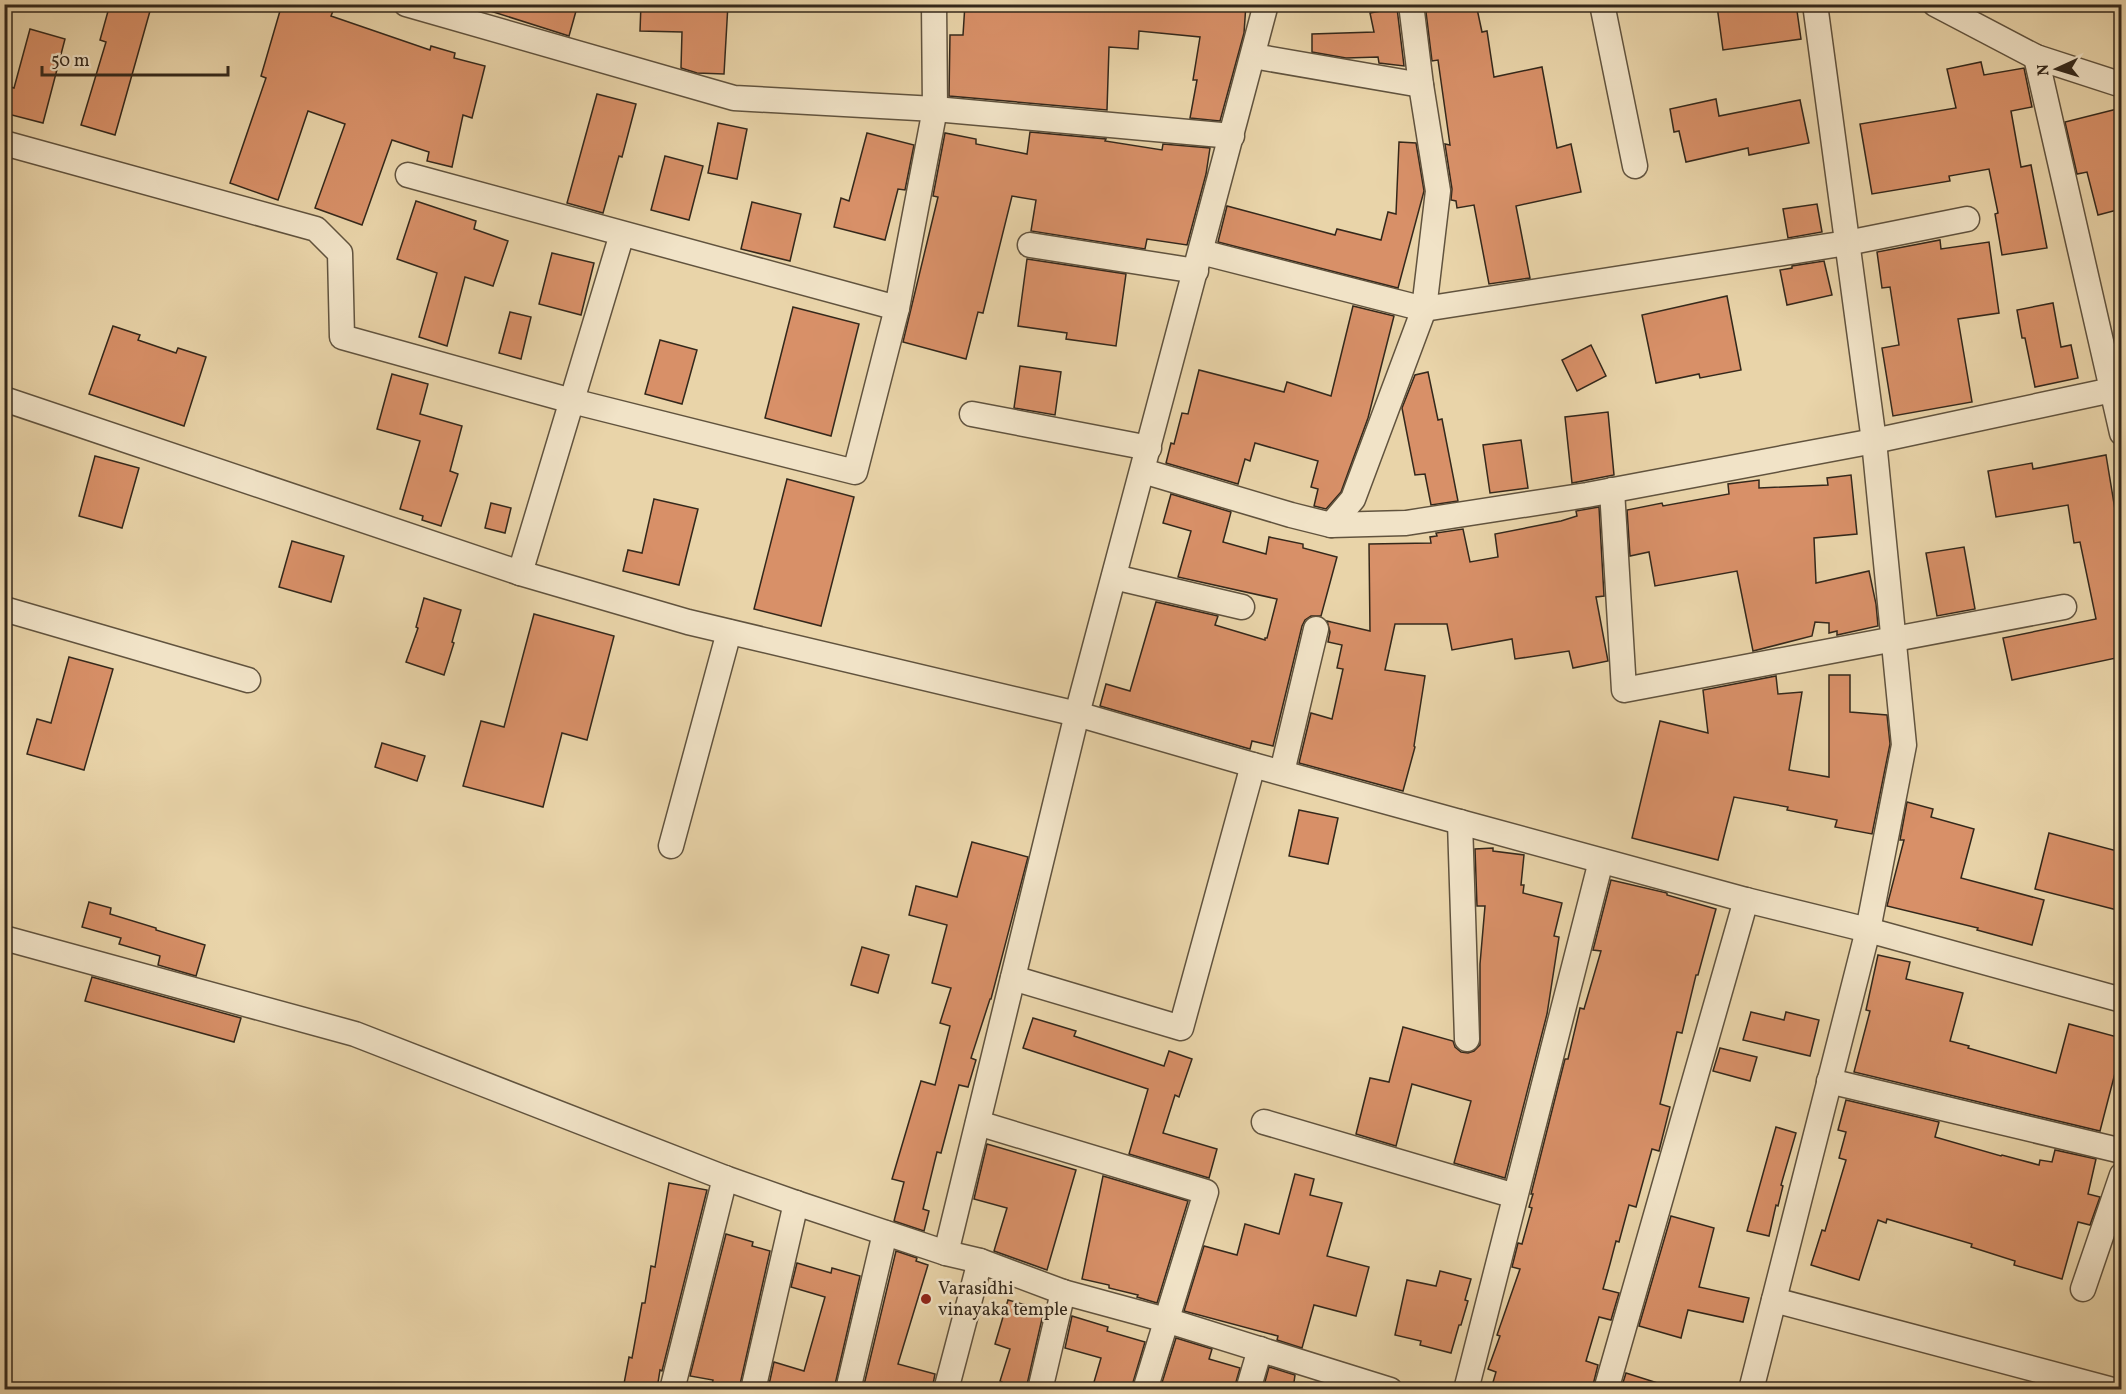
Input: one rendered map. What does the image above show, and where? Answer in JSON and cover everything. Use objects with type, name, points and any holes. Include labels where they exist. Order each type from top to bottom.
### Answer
[{"type":"street","points":[[406,4],[734,98],[935,109],[1232,136]]},
{"type":"street","points":[[4,143],[316,229],[340,253],[342,337],[572,401],[855,472],[897,308],[935,109],[934,4]]},
{"type":"street","points":[[946,1253],[1077,714],[1266,4]]},
{"type":"street","points":[[1331,525],[1353,499],[1424,309],[1438,191],[1421,86],[1411,4]]},
{"type":"street","points":[[1602,4],[1635,166]]},
{"type":"street","points":[[1751,1389],[1868,930],[1904,745],[1874,441],[1815,4]]},
{"type":"street","points":[[1935,4],[2036,57],[2121,85]]},
{"type":"street","points":[[1253,56],[1421,86]]},
{"type":"street","points":[[2036,57],[2121,433]]},
{"type":"street","points":[[408,175],[897,308]]},
{"type":"street","points":[[1030,245],[1199,262],[1424,309],[1847,243],[1966,219]]},
{"type":"street","points":[[520,573],[622,234]]},
{"type":"street","points":[[972,414],[1146,460],[1291,515],[1331,525],[1407,523],[1612,490],[1874,441],[2112,390]]},
{"type":"street","points":[[4,399],[520,573],[688,622],[1077,714],[1601,861],[1868,930],[2121,1000]]},
{"type":"street","points":[[1612,490],[1624,690],[2064,607]]},
{"type":"street","points":[[1114,577],[1242,607]]},
{"type":"street","points":[[4,609],[248,680]]},
{"type":"street","points":[[1282,772],[1316,629]]},
{"type":"street","points":[[671,846],[729,632]]},
{"type":"street","points":[[1013,978],[1180,1028],[1253,765]]},
{"type":"street","points":[[1460,822],[1467,1039]]},
{"type":"street","points":[[1466,1389],[1601,861]]},
{"type":"street","points":[[1606,1389],[1746,900]]},
{"type":"street","points":[[4,938],[355,1034],[725,1179],[946,1253],[980,1261],[1064,1292],[1260,1349],[1344,1383],[1390,1389]]},
{"type":"street","points":[[1829,1081],[2121,1151]]},
{"type":"street","points":[[1264,1122],[1515,1196]]},
{"type":"street","points":[[978,1123],[1206,1192],[1145,1389]]},
{"type":"street","points":[[2083,1289],[2121,1175]]},
{"type":"street","points":[[672,1389],[725,1179]]},
{"type":"street","points":[[753,1389],[796,1203]]},
{"type":"street","points":[[848,1389],[885,1233]]},
{"type":"street","points":[[946,1389],[980,1261]]},
{"type":"street","points":[[1040,1389],[1064,1292]]},
{"type":"street","points":[[1774,1300],[2113,1389]]},
{"type":"street","points":[[1248,1389],[1260,1349]]},
{"type":"building","points":[[110,4],[152,4],[115,135],[81,125],[106,42],[100,40]]},
{"type":"building","points":[[282,4],[311,4],[333,11],[331,16],[430,50],[431,46],[455,53],[454,58],[485,66],[472,118],[463,115],[452,167],[427,161],[429,152],[392,140],[362,225],[315,208],[345,124],[308,111],[278,200],[230,183],[266,78],[261,76]]},
{"type":"building","points":[[488,4],[578,4],[569,36],[487,10]]},
{"type":"building","points":[[641,4],[728,4],[724,74],[697,73],[681,68],[682,32],[640,31]]},
{"type":"building","points":[[965,4],[1246,4],[1244,33],[1220,121],[1190,118],[1197,80],[1193,80],[1200,37],[1139,31],[1138,49],[1109,47],[1107,110],[949,96],[950,35],[963,35]]},
{"type":"building","points":[[1425,4],[1476,4],[1482,32],[1487,31],[1494,77],[1542,67],[1557,148],[1571,144],[1581,192],[1516,206],[1530,278],[1489,284],[1474,205],[1457,208],[1456,201],[1451,200],[1452,189],[1445,144],[1450,145],[1438,60],[1432,61]]},
{"type":"building","points":[[1796,4],[1801,39],[1723,50],[1717,6]]},
{"type":"building","points":[[1397,8],[1404,66],[1379,63],[1378,57],[1346,58],[1312,52],[1312,34],[1374,32],[1370,13]]},
{"type":"building","points":[[30,29],[65,39],[43,123],[4,113],[4,85],[14,88]]},
{"type":"building","points":[[1981,62],[1984,75],[2024,68],[2032,107],[2011,111],[2021,167],[2031,165],[2047,248],[2002,255],[1995,214],[1998,213],[1989,169],[1949,176],[1950,181],[1872,194],[1860,124],[1956,108],[1947,69]]},
{"type":"building","points":[[597,94],[636,104],[622,157],[619,156],[603,213],[567,203]]},
{"type":"building","points":[[1716,99],[1719,116],[1800,100],[1809,143],[1749,155],[1748,148],[1686,162],[1679,131],[1674,132],[1670,109]]},
{"type":"building","points":[[2121,108],[2121,209],[2098,215],[2087,172],[2077,174],[2065,122]]},
{"type":"building","points":[[718,123],[747,129],[737,179],[708,173]]},
{"type":"building","points":[[1030,132],[1106,139],[1105,141],[1162,150],[1163,144],[1210,148],[1206,174],[1187,245],[1147,239],[1145,249],[1031,231],[1036,200],[1012,196],[983,313],[978,312],[966,359],[903,342],[938,197],[933,196],[945,133],[976,139],[976,144],[1027,154]]},
{"type":"building","points":[[867,133],[914,145],[905,190],[898,189],[885,240],[834,227],[841,198],[849,201]]},
{"type":"building","points":[[1399,142],[1416,143],[1424,191],[1398,288],[1218,242],[1227,206],[1335,235],[1337,229],[1381,240],[1388,212],[1396,214]]},
{"type":"building","points":[[665,156],[703,166],[689,220],[651,210]]},
{"type":"building","points":[[416,201],[476,221],[474,229],[508,241],[493,286],[465,277],[447,346],[419,337],[437,273],[397,259]]},
{"type":"building","points":[[752,202],[801,214],[790,261],[741,249]]},
{"type":"building","points":[[1817,204],[1822,232],[1788,238],[1783,209]]},
{"type":"building","points":[[1940,240],[1941,249],[1989,242],[1999,313],[1958,319],[1972,402],[1893,416],[1882,348],[1899,345],[1890,287],[1882,288],[1877,252]]},
{"type":"building","points":[[552,253],[594,263],[581,315],[539,304]]},
{"type":"building","points":[[1027,259],[1126,274],[1116,346],[1066,339],[1067,333],[1018,326]]},
{"type":"building","points":[[1824,261],[1832,295],[1787,305],[1780,270]]},
{"type":"building","points":[[1727,296],[1741,370],[1700,378],[1699,374],[1656,383],[1642,315]]},
{"type":"building","points":[[2053,303],[2061,347],[2071,345],[2078,378],[2035,387],[2017,310]]},
{"type":"building","points":[[1353,306],[1394,316],[1368,418],[1341,492],[1326,509],[1314,506],[1318,489],[1311,487],[1318,461],[1255,443],[1250,461],[1245,459],[1238,484],[1166,463],[1171,443],[1174,444],[1182,413],[1188,414],[1199,370],[1284,392],[1287,382],[1331,396]]},
{"type":"building","points":[[793,307],[859,324],[831,436],[765,418]]},
{"type":"building","points":[[510,312],[531,317],[521,359],[499,353]]},
{"type":"building","points":[[113,326],[140,335],[138,340],[176,353],[178,348],[206,357],[184,426],[89,394]]},
{"type":"building","points":[[660,340],[697,350],[682,404],[645,394]]},
{"type":"building","points":[[1591,345],[1606,376],[1577,391],[1562,360]]},
{"type":"building","points":[[1020,366],[1061,372],[1055,415],[1014,408]]},
{"type":"building","points":[[1428,372],[1438,420],[1442,419],[1458,501],[1431,505],[1425,474],[1415,475],[1402,408],[1415,375]]},
{"type":"building","points":[[392,374],[428,384],[420,414],[462,426],[450,471],[458,474],[441,526],[422,520],[423,516],[400,509],[420,441],[377,429]]},
{"type":"building","points":[[1608,412],[1614,475],[1572,483],[1565,417]]},
{"type":"building","points":[[1521,440],[1528,488],[1490,493],[1483,445]]},
{"type":"building","points":[[2106,455],[2121,546],[2121,657],[2012,680],[2003,638],[2096,619],[2080,542],[2074,543],[2068,505],[1996,517],[1988,471],[2032,463],[2033,469]]},
{"type":"building","points":[[95,456],[139,468],[122,528],[79,516]]},
{"type":"building","points":[[1851,475],[1857,534],[1814,538],[1816,583],[1869,571],[1878,626],[1837,635],[1837,631],[1829,633],[1829,623],[1815,622],[1812,636],[1753,651],[1737,571],[1655,586],[1649,552],[1630,556],[1627,510],[1729,494],[1728,484],[1759,480],[1759,488],[1828,485],[1827,478]]},
{"type":"building","points":[[787,479],[854,497],[821,626],[754,609]]},
{"type":"building","points":[[1171,494],[1231,512],[1223,542],[1266,554],[1269,537],[1303,544],[1303,548],[1337,557],[1321,616],[1311,616],[1302,626],[1273,746],[1252,741],[1250,749],[1100,706],[1106,684],[1130,691],[1156,602],[1218,616],[1215,625],[1265,640],[1267,638],[1277,599],[1178,577],[1191,531],[1163,523]]},
{"type":"building","points":[[654,499],[698,509],[679,585],[623,571],[628,550],[642,553]]},
{"type":"building","points":[[491,503],[511,508],[505,533],[485,528]]},
{"type":"building","points":[[1599,507],[1604,596],[1596,597],[1608,661],[1573,668],[1569,651],[1515,659],[1512,639],[1452,650],[1447,624],[1395,624],[1385,670],[1425,676],[1415,747],[1403,791],[1299,763],[1311,713],[1332,719],[1343,669],[1337,668],[1342,645],[1328,642],[1330,632],[1327,621],[1370,631],[1369,544],[1431,543],[1430,537],[1437,536],[1436,533],[1463,529],[1470,562],[1498,557],[1495,534],[1561,521],[1577,516],[1576,511]]},
{"type":"building","points":[[292,541],[344,556],[331,602],[279,587]]},
{"type":"building","points":[[1964,547],[1975,609],[1937,616],[1926,553]]},
{"type":"building","points":[[424,598],[461,610],[444,675],[406,662],[418,628],[416,627]]},
{"type":"building","points":[[534,614],[614,636],[587,740],[562,733],[543,807],[463,786],[481,721],[504,727]]},
{"type":"building","points":[[69,657],[113,669],[84,770],[27,754],[37,719],[51,723]]},
{"type":"building","points":[[1829,675],[1850,675],[1850,712],[1887,715],[1890,744],[1872,834],[1835,827],[1837,820],[1787,810],[1788,807],[1734,797],[1718,860],[1632,838],[1660,721],[1708,733],[1703,690],[1776,676],[1778,694],[1802,692],[1789,770],[1829,777]]},
{"type":"building","points":[[382,743],[425,756],[417,781],[375,767]]},
{"type":"building","points":[[1907,802],[1933,809],[1931,817],[1974,829],[1961,878],[2044,900],[2032,945],[1977,930],[1978,928],[1887,906],[1904,840],[1900,840]]},
{"type":"building","points":[[1299,810],[1338,818],[1328,864],[1289,856]]},
{"type":"building","points":[[2049,833],[2121,852],[2121,911],[2035,889]]},
{"type":"building","points":[[972,842],[1028,857],[991,999],[971,1058],[976,1060],[968,1087],[959,1085],[941,1153],[937,1152],[923,1209],[929,1211],[924,1231],[894,1221],[904,1182],[892,1179],[921,1081],[935,1085],[950,1026],[940,1023],[951,988],[932,983],[947,925],[909,915],[916,886],[957,897]]},
{"type":"building","points":[[1493,848],[1493,851],[1524,855],[1521,885],[1524,885],[1523,893],[1562,903],[1554,936],[1559,937],[1547,1014],[1505,1178],[1454,1163],[1471,1101],[1412,1084],[1396,1146],[1356,1134],[1370,1078],[1389,1082],[1403,1027],[1453,1041],[1455,1047],[1461,1052],[1474,1051],[1480,1045],[1480,964],[1485,906],[1477,906],[1475,849]]},
{"type":"building","points":[[1611,880],[1667,893],[1667,895],[1716,909],[1698,975],[1696,975],[1682,1033],[1677,1032],[1660,1104],[1670,1107],[1659,1151],[1652,1149],[1636,1207],[1629,1205],[1619,1242],[1616,1241],[1603,1289],[1619,1293],[1611,1320],[1599,1317],[1586,1361],[1598,1365],[1592,1389],[1491,1389],[1496,1372],[1488,1369],[1520,1269],[1512,1267],[1518,1243],[1522,1244],[1532,1208],[1529,1207],[1533,1194],[1531,1194],[1565,1059],[1568,1059],[1580,1008],[1584,1009],[1601,951],[1593,950]]},
{"type":"building","points":[[89,902],[111,908],[110,914],[205,945],[196,976],[158,965],[160,956],[119,944],[121,938],[82,927]]},
{"type":"building","points":[[862,947],[889,955],[878,993],[851,985]]},
{"type":"building","points":[[1878,955],[1910,962],[1906,979],[1963,993],[1950,1041],[1969,1046],[1968,1048],[2056,1073],[2069,1024],[2121,1038],[2121,1050],[2100,1131],[1854,1072],[1870,1011],[1866,1010]]},
{"type":"building","points":[[92,977],[241,1018],[234,1042],[85,1001]]},
{"type":"building","points":[[1751,1012],[1784,1020],[1786,1012],[1819,1020],[1810,1056],[1743,1040]]},
{"type":"building","points":[[1033,1018],[1076,1031],[1074,1036],[1164,1066],[1169,1051],[1192,1059],[1179,1097],[1175,1095],[1163,1133],[1217,1149],[1209,1178],[1129,1154],[1148,1089],[1023,1048]]},
{"type":"building","points":[[1720,1048],[1757,1057],[1750,1081],[1713,1071]]},
{"type":"building","points":[[1846,1100],[1939,1122],[1935,1137],[2039,1165],[2040,1160],[2052,1162],[2055,1150],[2096,1159],[2088,1194],[2100,1197],[2090,1225],[2078,1222],[2062,1279],[2014,1265],[2015,1261],[1971,1247],[1972,1244],[1887,1219],[1886,1223],[1878,1220],[1859,1280],[1811,1265],[1822,1230],[1825,1231],[1846,1160],[1839,1158],[1846,1132],[1838,1130]]},
{"type":"building","points":[[1776,1127],[1796,1133],[1769,1236],[1747,1231]]},
{"type":"building","points":[[987,1144],[1076,1170],[1047,1270],[994,1251],[1007,1208],[974,1199]]},
{"type":"building","points":[[1295,1174],[1314,1179],[1310,1195],[1342,1203],[1327,1256],[1369,1267],[1356,1316],[1314,1305],[1302,1348],[1277,1340],[1278,1336],[1184,1311],[1204,1246],[1237,1255],[1245,1224],[1279,1234]]},
{"type":"building","points":[[1103,1176],[1188,1201],[1157,1303],[1137,1297],[1138,1295],[1109,1288],[1109,1285],[1082,1279]]},
{"type":"building","points":[[669,1183],[707,1190],[657,1389],[623,1389],[629,1357],[632,1358],[642,1303],[645,1303],[651,1266],[655,1267]]},
{"type":"building","points":[[1671,1216],[1714,1228],[1699,1287],[1749,1298],[1743,1322],[1688,1310],[1681,1338],[1639,1326]]},
{"type":"building","points":[[726,1234],[753,1242],[752,1246],[770,1251],[739,1389],[711,1389],[713,1380],[690,1376]]},
{"type":"building","points":[[896,1251],[917,1258],[916,1261],[928,1265],[898,1364],[935,1374],[932,1389],[863,1389]]},
{"type":"building","points":[[797,1263],[831,1273],[832,1268],[860,1276],[834,1389],[768,1389],[774,1362],[804,1371],[825,1297],[791,1287]]},
{"type":"building","points":[[1440,1271],[1471,1279],[1465,1300],[1468,1301],[1451,1353],[1420,1345],[1421,1341],[1395,1335],[1407,1280],[1436,1286]]},
{"type":"building","points":[[1008,1300],[1044,1310],[1026,1389],[1000,1389],[1002,1382],[1000,1381],[1010,1349],[995,1344]]},
{"type":"building","points":[[1072,1316],[1108,1327],[1107,1331],[1145,1342],[1131,1389],[1092,1389],[1101,1358],[1065,1348]]},
{"type":"building","points":[[1176,1338],[1212,1349],[1209,1359],[1240,1368],[1234,1389],[1160,1389]]},
{"type":"building","points":[[1269,1367],[1295,1375],[1293,1389],[1263,1389]]},
{"type":"building","points":[[1626,1373],[1664,1385],[1663,1389],[1621,1389]]},
{"type":"place","name":"Varasidhi vinayaka temple","points":[[926,1299]]}]
